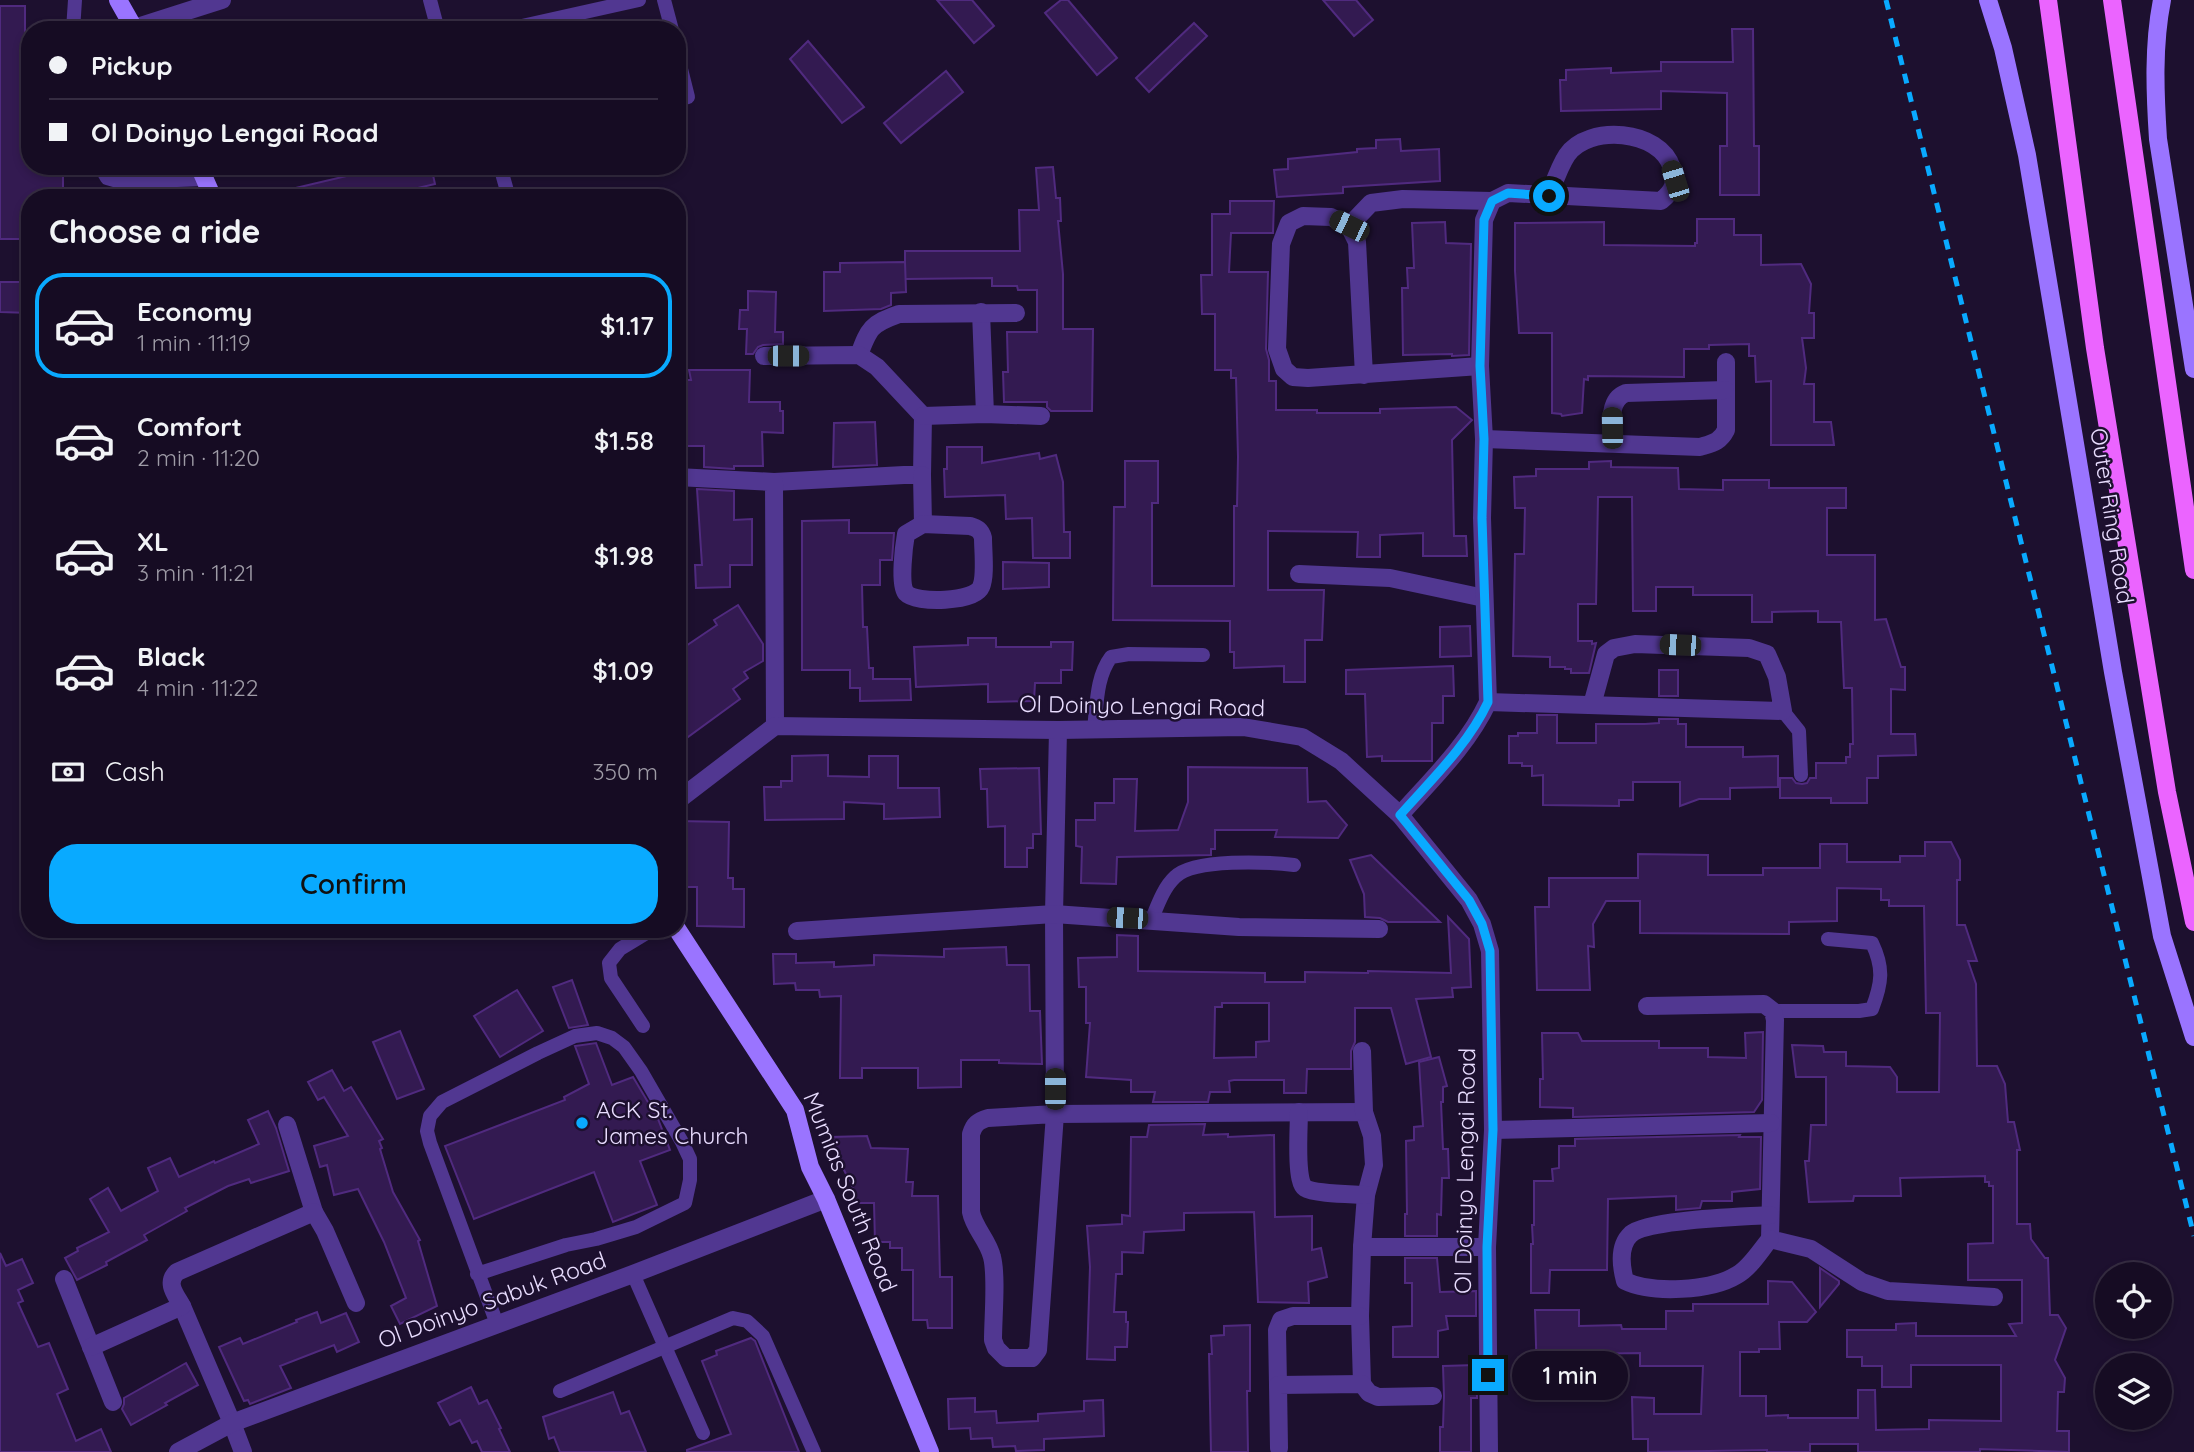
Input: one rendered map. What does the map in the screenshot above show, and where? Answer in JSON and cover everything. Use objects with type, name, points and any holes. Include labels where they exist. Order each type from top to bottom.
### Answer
[{"type":"main road","points":[[118,0],[130,21]]},
{"type":"main road","name":"Outer Ring Road","points":[[1988,0],[2003,48],[2027,155],[2113,672],[2162,936],[2194,1037]]},
{"type":"main road","name":"Outer Ring Road","points":[[2049,0],[2097,361],[2167,792],[2194,922]]},
{"type":"main road","points":[[2112,0],[2194,570]]},
{"type":"main road","points":[[2162,0],[2157,49],[2158,139],[2194,369]]},
{"type":"main road","name":"Mumias South Road","points":[[683,938],[795,1110],[810,1167],[930,1452]]},
{"type":"street","points":[[158,21],[222,0]]},
{"type":"street","points":[[1349,226],[1371,203],[1403,199],[1492,201],[1508,193],[1549,196],[1661,201],[1672,191],[1675,181],[1669,159],[1655,144],[1634,136],[1588,138],[1567,154],[1549,196]]},
{"type":"street","points":[[1400,815],[1462,744],[1480,720],[1488,702],[1482,518],[1484,439],[1480,366],[1484,220],[1492,201]]},
{"type":"street","points":[[1364,374],[1357,242],[1349,226],[1331,217],[1303,216],[1289,223],[1281,244],[1277,349],[1284,369],[1293,377],[1308,378],[1480,366]]},
{"type":"street","points":[[981,312],[985,414]]},
{"type":"street","points":[[859,355],[868,332],[881,320],[899,314],[1016,313]]},
{"type":"street","points":[[764,356],[859,355],[877,367],[923,416],[923,524]]},
{"type":"street","points":[[1484,439],[1700,447],[1721,439],[1726,429],[1726,362]]},
{"type":"street","points":[[1613,443],[1612,413],[1614,403],[1620,395],[1726,390]]},
{"type":"street","points":[[923,416],[1041,416]]},
{"type":"street","points":[[686,477],[774,482],[922,475]]},
{"type":"street","points":[[686,794],[775,726],[774,482]]},
{"type":"street","points":[[923,524],[970,526],[981,532],[983,580],[976,594],[950,599],[916,599],[905,592],[903,585],[906,534],[923,524]]},
{"type":"street","points":[[1299,573],[1390,578],[1484,598]]},
{"type":"street","points":[[1488,702],[1783,711],[1777,677],[1767,654],[1749,648],[1635,644],[1614,648],[1606,654],[1592,705]]},
{"type":"street","name":"Ol Doinyo Lengai Road","points":[[775,726],[1058,730],[1243,727],[1302,737],[1341,761],[1400,815],[1469,900],[1482,924],[1490,951],[1493,1130],[1487,1247],[1489,1452]]},
{"type":"street","points":[[1058,730],[1054,914],[1055,1114],[1038,1350],[1032,1358],[1006,1358],[996,1348],[993,1340],[993,1260],[971,1212],[971,1134],[973,1126],[980,1120],[1055,1114],[1364,1112]]},
{"type":"street","points":[[797,930],[1054,914],[1239,927],[1379,929]]},
{"type":"street","points":[[1647,1006],[1764,1004],[1773,1011],[1775,1020],[1770,1239],[1740,1274],[1719,1284],[1673,1288],[1635,1286],[1625,1281],[1621,1266],[1625,1242],[1638,1230],[1661,1224],[1770,1214]]},
{"type":"street","points":[[1362,1051],[1364,1112],[1374,1150],[1374,1165],[1366,1195],[1362,1247],[1362,1384],[1369,1393],[1378,1397],[1433,1396]]},
{"type":"street","points":[[1299,1112],[1300,1182],[1305,1188],[1315,1191],[1366,1195]]},
{"type":"street","points":[[1493,1130],[1771,1123]]},
{"type":"street","points":[[287,1125],[314,1212],[356,1303]]},
{"type":"street","name":"Ol Doinyo Sabuk Road","points":[[178,1452],[232,1423],[634,1274],[825,1199]]},
{"type":"street","points":[[243,1452],[171,1283],[172,1277],[177,1272],[314,1212]]},
{"type":"street","points":[[1770,1239],[1811,1249],[1862,1282],[1888,1291],[1993,1297]]},
{"type":"street","points":[[1362,1247],[1487,1247]]},
{"type":"street","points":[[64,1279],[113,1402]]},
{"type":"street","points":[[91,1348],[182,1306]]},
{"type":"street","points":[[1279,1448],[1277,1330],[1281,1320],[1293,1316],[1360,1316]]},
{"type":"street","points":[[1278,1385],[1362,1384]]},
{"type":"lane","points":[[74,21],[75,0]]},
{"type":"lane","points":[[430,0],[436,21]]},
{"type":"lane","points":[[556,21],[639,0]]},
{"type":"lane","points":[[664,0],[670,21]]},
{"type":"lane","points":[[105,175],[121,183],[186,175]]},
{"type":"lane","points":[[1094,730],[1098,691],[1104,666],[1111,657],[1129,654],[1203,655]]},
{"type":"lane","points":[[1783,711],[1799,731],[1801,775]]},
{"type":"lane","points":[[1151,921],[1168,885],[1176,875],[1191,868],[1265,861],[1294,865]]},
{"type":"lane","points":[[638,938],[620,949],[609,962],[611,978],[643,1026]]},
{"type":"lane","points":[[1773,1011],[1872,1009],[1879,992],[1881,962],[1872,943],[1828,939]]},
{"type":"lane","points":[[477,1274],[566,1245],[636,1227],[685,1203],[690,1180],[690,1159],[641,1071],[624,1047],[612,1038],[597,1033],[575,1036],[442,1102],[430,1116],[426,1131],[477,1274],[497,1325]]},
{"type":"lane","points":[[634,1274],[703,1433]]},
{"type":"lane","points":[[560,1391],[733,1318],[747,1321],[763,1336],[814,1452]]},
{"type":"building","points":[[937,0],[972,0],[994,26],[974,43]]},
{"type":"building","points":[[1061,0],[1068,0],[1117,58],[1097,75],[1045,13]]},
{"type":"building","points":[[1323,0],[1356,0],[1373,20],[1354,36]]},
{"type":"building","points":[[0,6],[25,6],[25,21],[21,21],[21,175],[63,175],[63,189],[21,189],[21,239],[0,239]]},
{"type":"building","points":[[1194,23],[1207,36],[1149,92],[1136,78]]},
{"type":"building","points":[[1732,29],[1753,29],[1754,146],[1759,146],[1759,195],[1720,195],[1720,146],[1727,146],[1727,93],[1661,91],[1661,109],[1561,111],[1560,80],[1566,80],[1566,70],[1611,68],[1611,73],[1661,71],[1661,62],[1733,62]]},
{"type":"building","points":[[808,41],[864,107],[842,123],[790,59]]},
{"type":"building","points":[[946,71],[963,92],[901,143],[884,123]]},
{"type":"building","points":[[1400,139],[1401,151],[1439,149],[1440,181],[1343,187],[1343,193],[1277,197],[1274,170],[1288,169],[1288,159],[1357,152],[1357,149],[1376,148],[1376,140]]},
{"type":"building","points":[[1053,167],[1056,198],[1060,198],[1061,221],[1058,221],[1063,274],[1063,329],[1093,329],[1092,411],[1051,411],[1047,402],[1004,402],[1003,372],[1008,372],[1007,332],[1037,332],[1037,290],[1018,290],[1017,286],[992,286],[992,278],[905,279],[905,251],[1020,251],[1019,210],[1039,210],[1036,168]]},
{"type":"building","points":[[351,175],[433,175],[435,184],[414,189],[291,189]]},
{"type":"building","points":[[1230,201],[1274,201],[1273,233],[1231,233],[1229,272],[1268,272],[1266,349],[1269,381],[1276,381],[1276,410],[1380,413],[1380,409],[1456,407],[1472,420],[1452,440],[1454,536],[1466,536],[1467,556],[1423,556],[1423,533],[1380,535],[1380,557],[1357,557],[1358,532],[1268,531],[1268,590],[1324,590],[1322,640],[1305,640],[1305,682],[1284,682],[1284,666],[1234,668],[1234,652],[1230,652],[1230,621],[1113,620],[1114,507],[1125,507],[1125,461],[1158,461],[1158,503],[1152,503],[1152,586],[1234,586],[1234,506],[1237,506],[1238,457],[1236,378],[1231,378],[1231,370],[1215,370],[1215,314],[1202,314],[1201,275],[1212,275],[1212,214],[1230,214]]},
{"type":"building","points":[[1697,219],[1734,219],[1734,235],[1761,235],[1761,265],[1801,264],[1811,284],[1809,313],[1814,313],[1814,338],[1802,338],[1806,368],[1804,384],[1814,384],[1814,422],[1831,422],[1834,445],[1771,445],[1771,381],[1756,382],[1755,356],[1749,356],[1749,344],[1684,349],[1684,377],[1588,376],[1588,380],[1584,379],[1582,413],[1562,416],[1552,413],[1552,333],[1519,333],[1515,223],[1604,222],[1604,245],[1695,246]]},
{"type":"building","points":[[1445,222],[1446,243],[1471,244],[1469,355],[1403,355],[1402,288],[1408,288],[1407,268],[1414,268],[1412,223]]},
{"type":"building","points":[[905,262],[906,292],[891,293],[891,305],[881,309],[824,311],[824,272],[840,272],[840,263]]},
{"type":"building","points":[[0,282],[21,282],[21,313],[0,312]]},
{"type":"building","points":[[748,291],[776,292],[775,332],[783,332],[783,344],[763,345],[753,354],[746,354],[747,329],[739,329],[740,310],[748,310]]},
{"type":"building","points":[[689,370],[750,370],[749,402],[780,402],[780,411],[783,411],[783,433],[762,432],[763,466],[734,466],[734,469],[704,467],[704,446],[686,446],[686,380],[691,380]]},
{"type":"building","points":[[875,422],[877,465],[833,467],[834,423]]},
{"type":"building","points":[[947,447],[982,447],[982,463],[1039,453],[1040,459],[1056,455],[1063,482],[1064,532],[1070,532],[1070,558],[1033,558],[1032,518],[1006,519],[1005,495],[945,497],[944,469],[947,469]]},
{"type":"building","points":[[1611,461],[1611,467],[1678,468],[1679,489],[1723,490],[1723,480],[1769,480],[1769,488],[1846,488],[1846,508],[1827,508],[1827,555],[1875,555],[1875,620],[1886,619],[1901,667],[1905,667],[1905,690],[1891,689],[1891,734],[1915,734],[1916,755],[1878,756],[1878,778],[1867,778],[1867,803],[1831,803],[1831,798],[1780,798],[1780,778],[1792,778],[1796,783],[1807,783],[1810,778],[1816,778],[1816,763],[1846,763],[1846,757],[1850,757],[1850,744],[1853,744],[1852,688],[1844,688],[1841,622],[1818,622],[1818,611],[1772,612],[1772,622],[1752,622],[1752,595],[1693,595],[1693,587],[1656,587],[1656,611],[1633,611],[1632,497],[1598,497],[1596,604],[1578,604],[1578,641],[1596,643],[1589,673],[1571,673],[1571,669],[1565,667],[1550,667],[1550,657],[1513,656],[1515,554],[1524,554],[1525,508],[1515,508],[1514,477],[1536,476],[1536,469],[1589,469],[1589,462]]},
{"type":"building","points":[[697,489],[734,491],[734,520],[752,519],[752,565],[730,565],[730,587],[696,588],[695,565],[702,565]]},
{"type":"building","points":[[849,520],[849,533],[894,533],[892,560],[880,560],[880,585],[862,585],[863,627],[867,627],[869,668],[873,668],[873,679],[910,679],[911,700],[860,701],[860,688],[850,688],[850,670],[802,670],[802,521]]},
{"type":"building","points":[[1003,562],[1049,563],[1049,587],[1003,589]]},
{"type":"building","points":[[738,605],[763,644],[763,661],[744,672],[748,678],[733,689],[740,699],[686,738],[686,646],[717,625],[714,620]]},
{"type":"building","points":[[1470,626],[1471,656],[1440,657],[1440,627]]},
{"type":"building","points":[[968,638],[996,638],[996,647],[1051,647],[1051,642],[1073,642],[1072,670],[1061,670],[1061,683],[1035,683],[1034,701],[988,702],[988,684],[916,687],[914,647],[968,645]]},
{"type":"building","points":[[1453,666],[1454,696],[1443,696],[1443,723],[1432,723],[1432,761],[1382,761],[1382,756],[1367,757],[1365,694],[1346,694],[1346,670]]},
{"type":"building","points":[[1659,670],[1678,670],[1678,696],[1659,696]]},
{"type":"building","points":[[1537,715],[1557,715],[1557,743],[1596,743],[1596,724],[1645,724],[1659,723],[1659,719],[1678,719],[1678,724],[1686,724],[1686,747],[1743,747],[1743,757],[1778,756],[1778,787],[1730,788],[1730,799],[1699,799],[1680,806],[1680,782],[1633,782],[1633,800],[1619,800],[1619,806],[1543,805],[1543,775],[1532,776],[1532,766],[1509,763],[1509,736],[1537,733]]},
{"type":"building","points":[[828,755],[828,776],[869,777],[869,756],[898,756],[898,788],[939,788],[940,817],[884,819],[884,804],[844,802],[844,819],[765,820],[764,787],[781,787],[781,781],[792,781],[792,756]]},
{"type":"building","points":[[1188,767],[1307,768],[1308,802],[1326,801],[1347,825],[1338,838],[1275,837],[1277,830],[1215,830],[1215,849],[1211,849],[1211,855],[1117,857],[1116,884],[1081,883],[1082,847],[1076,846],[1076,820],[1095,820],[1095,803],[1114,803],[1114,779],[1137,779],[1135,831],[1178,830],[1188,802]]},
{"type":"building","points":[[1039,768],[1041,834],[1033,834],[1033,848],[1027,848],[1027,867],[1005,867],[1005,826],[988,827],[987,789],[981,789],[980,769]]},
{"type":"building","points":[[686,821],[729,822],[728,878],[733,878],[733,889],[744,889],[744,927],[697,926],[697,887],[686,887]]},
{"type":"building","points":[[1925,842],[1951,842],[1960,860],[1957,925],[1965,925],[1977,961],[1968,961],[1976,984],[1977,1066],[1997,1066],[2005,1084],[2008,1122],[2014,1122],[2020,1150],[2017,1150],[2017,1224],[2030,1224],[2031,1239],[2045,1258],[2048,1258],[2050,1315],[2058,1315],[2066,1328],[2055,1360],[2065,1378],[2064,1392],[2058,1392],[2057,1431],[2069,1431],[2069,1452],[1980,1449],[1980,1452],[1858,1452],[1858,1444],[1810,1444],[1810,1452],[1648,1452],[1648,1439],[1633,1439],[1632,1397],[1654,1398],[1654,1414],[1701,1414],[1703,1366],[1640,1366],[1640,1353],[1578,1354],[1578,1384],[1553,1386],[1537,1378],[1535,1310],[1579,1310],[1579,1326],[1621,1325],[1622,1329],[1666,1329],[1666,1311],[1693,1311],[1693,1304],[1768,1304],[1768,1281],[1792,1282],[1816,1312],[1807,1322],[1779,1322],[1780,1349],[1740,1352],[1740,1396],[1766,1396],[1766,1416],[1858,1418],[1858,1390],[1875,1390],[1876,1430],[1929,1429],[1929,1420],[2001,1421],[2001,1365],[1911,1365],[1911,1387],[1882,1387],[1882,1366],[1862,1366],[1862,1357],[1847,1357],[1847,1330],[1896,1330],[1896,1324],[1916,1323],[1916,1336],[2016,1336],[2009,1324],[2022,1323],[2022,1280],[1968,1280],[1968,1244],[1993,1243],[1993,1186],[1985,1182],[1985,1176],[1900,1178],[1901,1196],[1854,1196],[1853,1201],[1809,1202],[1805,1161],[1809,1161],[1811,1125],[1826,1125],[1826,1077],[1796,1077],[1792,1045],[1823,1046],[1824,1052],[1846,1052],[1846,1066],[1890,1067],[1897,1077],[1897,1092],[1939,1092],[1940,1013],[1926,1013],[1924,906],[1889,906],[1889,900],[1881,900],[1881,889],[1837,888],[1837,921],[1789,922],[1789,934],[1640,933],[1640,901],[1606,901],[1593,924],[1594,947],[1588,946],[1590,990],[1537,990],[1535,907],[1549,907],[1549,878],[1638,878],[1638,854],[1708,855],[1708,875],[1763,875],[1763,868],[1820,868],[1820,844],[1847,844],[1847,862],[1900,862],[1900,856],[1925,856]]},
{"type":"building","points":[[1371,855],[1440,922],[1388,922],[1380,918],[1365,917],[1364,894],[1350,860]]},
{"type":"building","points":[[1448,917],[1469,939],[1471,987],[1452,988],[1453,997],[1416,999],[1431,1057],[1406,1064],[1391,1008],[1355,1008],[1355,1042],[1351,1051],[1351,1069],[1307,1069],[1306,1093],[1284,1093],[1284,1080],[1234,1080],[1229,1081],[1230,1092],[1210,1092],[1208,1102],[1153,1102],[1155,1092],[1131,1092],[1131,1080],[1086,1077],[1090,1023],[1086,1023],[1086,987],[1079,987],[1078,958],[1117,957],[1117,935],[1138,936],[1138,971],[1265,973],[1265,982],[1305,982],[1305,972],[1451,973]],"holes":[[[1222,1003],[1269,1003],[1269,1041],[1256,1042],[1256,1057],[1214,1058],[1215,1007],[1222,1007]]]},
{"type":"building","points":[[1006,947],[1007,965],[1029,965],[1030,1011],[1040,1011],[1042,1064],[961,1060],[961,1087],[918,1088],[918,1068],[862,1068],[862,1078],[840,1078],[841,996],[820,997],[819,990],[796,990],[795,983],[774,984],[773,954],[796,954],[796,963],[834,962],[834,967],[874,965],[874,955],[944,957],[944,949]]},
{"type":"building","points":[[572,980],[588,1025],[569,1028],[553,987]]},
{"type":"building","points":[[517,990],[543,1031],[500,1057],[474,1016]]},
{"type":"building","points":[[400,1031],[424,1089],[397,1099],[373,1042]]},
{"type":"building","points":[[1763,1032],[1762,1100],[1754,1112],[1573,1117],[1573,1108],[1540,1107],[1540,1079],[1543,1079],[1542,1033],[1578,1033],[1582,1041],[1659,1041],[1659,1048],[1708,1048],[1708,1057],[1746,1058],[1745,1033]]},
{"type":"building","name":"ACK St. James Church","points":[[596,1043],[612,1085],[633,1077],[658,1119],[670,1150],[640,1161],[657,1205],[613,1222],[594,1172],[474,1219],[445,1146],[565,1100],[564,1097],[589,1084],[575,1046]]},
{"type":"building","points":[[1439,1057],[1447,1086],[1443,1087],[1441,1102],[1443,1149],[1448,1149],[1449,1178],[1442,1178],[1441,1215],[1437,1214],[1437,1236],[1405,1236],[1406,1141],[1414,1140],[1414,1127],[1423,1126],[1419,1062]]},
{"type":"building","points":[[332,1070],[344,1091],[351,1087],[383,1139],[379,1141],[382,1148],[380,1149],[393,1192],[420,1240],[418,1241],[437,1306],[400,1324],[391,1306],[406,1298],[384,1242],[358,1189],[334,1195],[327,1165],[320,1167],[314,1146],[348,1136],[324,1097],[318,1100],[308,1082]]},
{"type":"building","points":[[268,1111],[289,1171],[251,1183],[249,1179],[228,1186],[185,1208],[187,1211],[144,1235],[147,1240],[77,1280],[65,1258],[78,1251],[77,1248],[109,1232],[90,1199],[108,1188],[121,1211],[158,1191],[148,1168],[170,1158],[179,1177],[259,1144],[248,1120]]},
{"type":"building","points":[[1205,1124],[1203,1135],[1274,1135],[1275,1217],[1312,1216],[1312,1250],[1321,1248],[1327,1277],[1308,1282],[1309,1303],[1258,1302],[1254,1212],[1184,1213],[1184,1230],[1144,1232],[1143,1253],[1122,1252],[1122,1274],[1116,1274],[1114,1312],[1126,1312],[1127,1347],[1115,1347],[1115,1360],[1087,1359],[1090,1267],[1087,1226],[1122,1224],[1122,1215],[1130,1216],[1131,1137],[1147,1137],[1149,1125]]},
{"type":"building","points":[[1740,1135],[1739,1137],[1761,1137],[1760,1189],[1732,1192],[1732,1201],[1702,1201],[1700,1208],[1676,1210],[1676,1196],[1608,1199],[1607,1270],[1550,1270],[1549,1293],[1531,1293],[1534,1181],[1553,1181],[1552,1169],[1559,1168],[1559,1146],[1575,1146],[1575,1139]]},
{"type":"building","points":[[867,1136],[871,1148],[908,1149],[906,1182],[913,1182],[912,1196],[938,1196],[940,1277],[952,1277],[952,1328],[928,1328],[927,1320],[913,1320],[913,1270],[902,1270],[902,1248],[890,1248],[890,1242],[875,1242],[874,1203],[857,1203],[849,1176],[837,1156],[831,1137]]},
{"type":"building","points":[[0,1253],[6,1266],[22,1259],[33,1283],[18,1290],[23,1301],[18,1303],[38,1347],[49,1343],[68,1389],[57,1394],[76,1441],[101,1429],[111,1452],[0,1452]]},
{"type":"building","points":[[1405,1258],[1437,1258],[1440,1292],[1476,1291],[1476,1316],[1446,1316],[1448,1329],[1438,1331],[1438,1357],[1393,1357],[1393,1327],[1412,1326],[1412,1283],[1405,1283]]},
{"type":"building","points":[[1820,1268],[1839,1281],[1839,1284],[1820,1307]]},
{"type":"building","points":[[317,1312],[321,1323],[346,1313],[359,1342],[337,1352],[334,1345],[280,1366],[291,1388],[250,1404],[248,1400],[244,1401],[219,1347],[240,1338],[243,1344]]},
{"type":"building","points":[[1250,1325],[1248,1452],[1211,1452],[1211,1336],[1224,1335],[1224,1326]]},
{"type":"building","points":[[751,1338],[755,1341],[799,1452],[687,1452],[731,1434],[702,1361],[717,1355],[716,1351]]},
{"type":"building","points":[[186,1363],[198,1385],[131,1425],[122,1409],[124,1398]]},
{"type":"building","points":[[1476,1365],[1477,1398],[1471,1398],[1471,1452],[1440,1452],[1440,1427],[1443,1427],[1443,1366]]},
{"type":"building","points":[[471,1387],[479,1404],[487,1400],[510,1452],[482,1452],[477,1441],[472,1443],[460,1420],[450,1425],[438,1403]]},
{"type":"building","points":[[613,1392],[621,1414],[629,1411],[646,1452],[560,1452],[554,1437],[549,1439],[543,1417]]},
{"type":"building","points":[[975,1398],[975,1412],[996,1411],[997,1423],[1038,1421],[1038,1414],[1084,1411],[1084,1401],[1103,1400],[1104,1436],[1044,1439],[1044,1450],[1016,1451],[1015,1446],[993,1447],[992,1438],[971,1439],[970,1428],[949,1429],[948,1399]]},
{"type":"railway","points":[[1886,0],[2194,1236]]},
{"type":"place","name":"ACK St. James Church","points":[[582,1123]]},
{"type":"route","points":[[1488,1375],[1487,1247],[1493,1130],[1490,951],[1482,924],[1469,900],[1400,815],[1462,744],[1480,720],[1488,702],[1482,518],[1484,439],[1480,366],[1484,220],[1492,201],[1508,193],[1549,196]]}]
